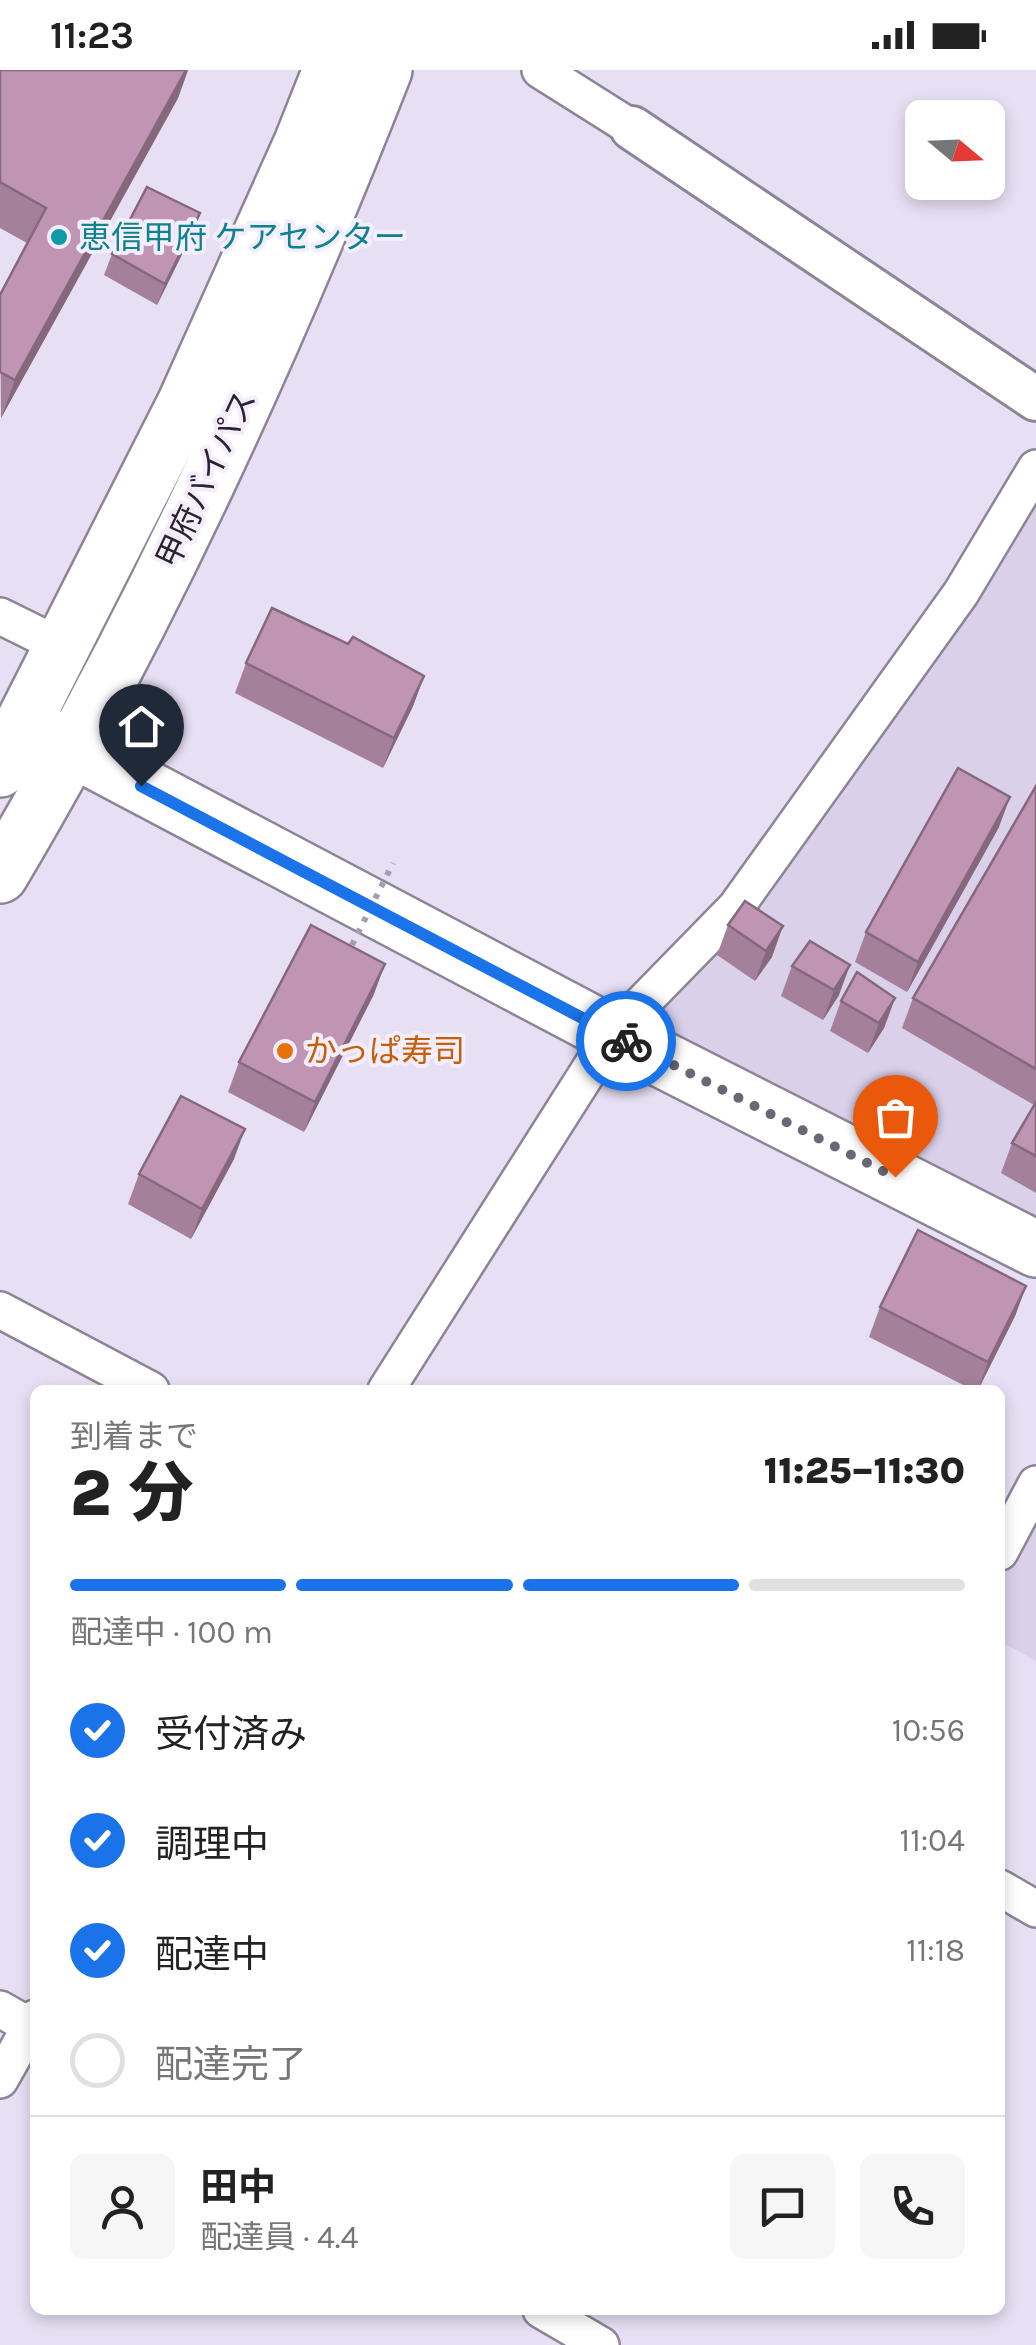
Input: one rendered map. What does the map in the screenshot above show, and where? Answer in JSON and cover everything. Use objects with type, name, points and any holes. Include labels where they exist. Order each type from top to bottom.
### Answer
[{"type":"highway","name":"甲府バイパス","points":[[13,747],[185,404],[331,70]]},
{"type":"highway","name":"甲府バイパス","points":[[0,875],[74,751],[204,487],[312,253],[384,70]]},
{"type":"highway","points":[[13,747],[74,751],[612,1034],[1036,1249]]},
{"type":"street","points":[[540,70],[1036,399]]},
{"type":"street","points":[[389,1385],[612,1034],[736,907],[961,593],[1036,468]]},
{"type":"street","points":[[0,616],[64,647]]},
{"type":"street","points":[[0,1310],[142,1385]]},
{"type":"street","points":[[1005,1543],[1036,1484]]},
{"type":"street","points":[[1005,1891],[1036,1909]]},
{"type":"street","points":[[0,2080],[25,2021]]},
{"type":"street","points":[[557,2322],[601,2345]]},
{"type":"path","points":[[352,945],[393,863]]},
{"type":"shaded area","points":[[1036,468],[1036,1249],[612,1034],[736,907]]},
{"type":"shaded area","points":[[1036,1495],[1036,1661],[1005,1644],[1005,1548]]},
{"type":"building","name":"恵信甲府 ケアセンター","points":[[0,70],[186,70],[15,380],[0,372],[0,295],[46,208],[0,182]]},
{"type":"building","points":[[147,187],[200,213],[165,284],[112,254]]},
{"type":"building","points":[[272,608],[348,644],[353,637],[424,676],[394,738],[246,663]]},
{"type":"building","points":[[958,768],[1010,797],[918,962],[866,932]]},
{"type":"building","points":[[1036,786],[1036,1069],[913,998]]},
{"type":"building","points":[[745,901],[783,926],[766,951],[728,925]]},
{"type":"building","points":[[311,925],[385,964],[315,1102],[239,1062]]},
{"type":"building","points":[[810,941],[850,965],[834,990],[792,966]]},
{"type":"building","points":[[857,972],[895,998],[879,1023],[841,1001]]},
{"type":"building","points":[[181,1096],[245,1129],[202,1209],[139,1174]]},
{"type":"building","points":[[1036,1102],[1036,1156],[1012,1143]]},
{"type":"building","points":[[918,1230],[1026,1286],[988,1362],[880,1307]]},
{"type":"way so far","points":[[626,1041],[895,1177]]},
{"type":"place","name":"恵信甲府 ケアセンター","points":[[59,237]]},
{"type":"place","name":"かっぱ寿司","points":[[285,1051]]},
{"type":"route","points":[[141,786],[626,1041]]}]
